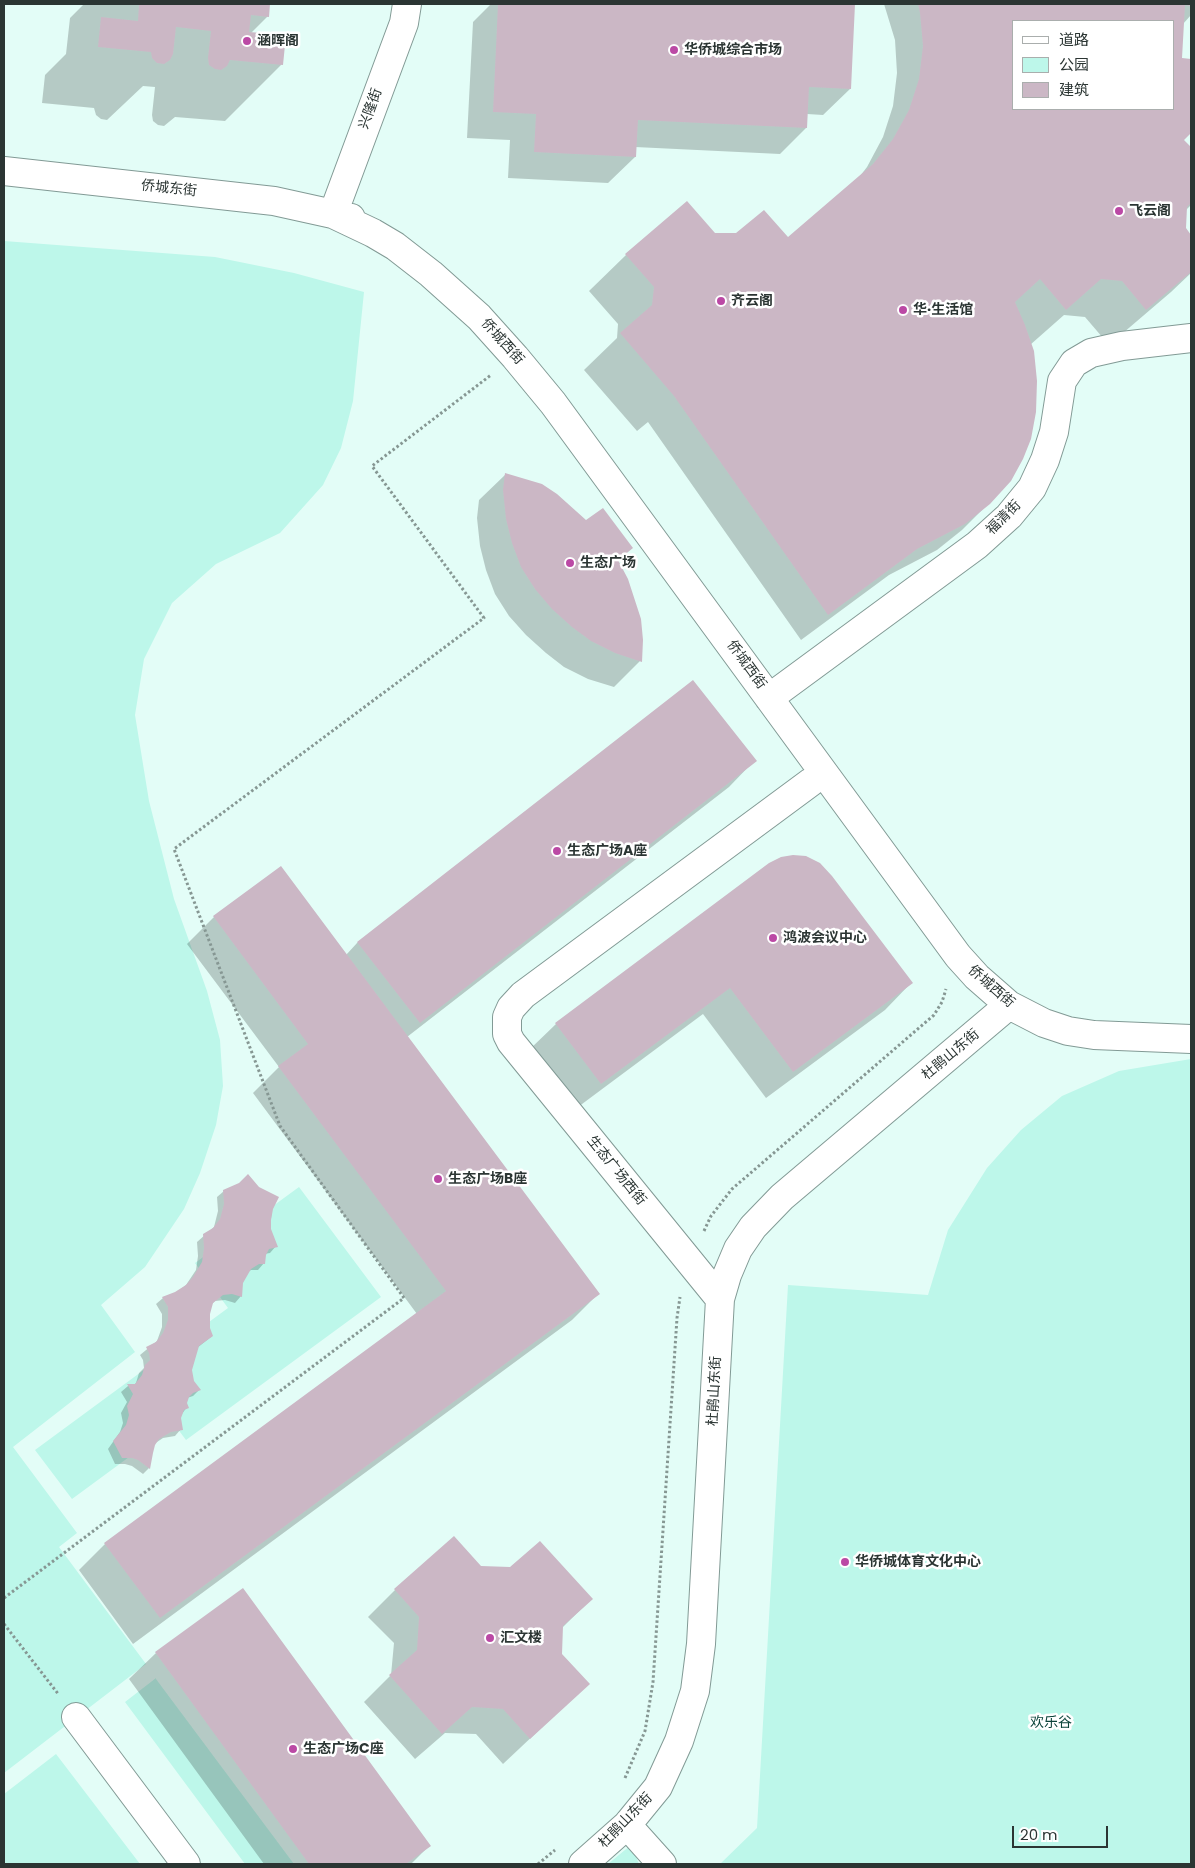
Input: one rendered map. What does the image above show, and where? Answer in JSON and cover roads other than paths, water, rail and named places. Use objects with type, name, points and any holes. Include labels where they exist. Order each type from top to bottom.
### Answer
[{"type":"street","name":"兴隆街","points":[[333,214],[404,24],[407,4]]},
{"type":"street","name":"侨城东街","points":[[4,171],[274,201],[333,214]]},
{"type":"street","name":"侨城西街","points":[[333,214],[395,246],[431,274],[479,317],[516,357],[553,403],[958,956],[982,982],[1010,1005],[1044,1023],[1068,1031],[1094,1035],[1191,1038]]},
{"type":"street","name":"福清街","points":[[770,698],[976,545],[1009,516],[1032,488],[1045,460],[1054,432],[1062,381],[1074,362],[1091,352],[1122,346],[1191,338]]},
{"type":"street","name":"生态广场西街","points":[[720,1299],[503,1048],[507,1034],[507,1017],[511,1008],[523,995],[811,782]]},
{"type":"street","name":"杜鹃山东街","points":[[583,1864],[627,1825],[658,1787],[679,1740],[695,1691],[701,1644],[720,1299],[727,1275],[738,1249],[753,1227],[782,1197],[1010,1005]]},
{"type":"street","points":[[76,1717],[186,1864]]},
{"type":"street","points":[[627,1825],[662,1864]]},
{"type":"place","name":"涵晖阁","points":[[247,41]]},
{"type":"place","name":"华侨城综合市场","points":[[674,50]]},
{"type":"place","name":"飞云阁","points":[[1119,211]]},
{"type":"place","name":"齐云阁","points":[[721,301]]},
{"type":"place","name":"华·生活馆","points":[[903,310]]},
{"type":"place","name":"生态广场","points":[[570,563]]},
{"type":"place","name":"生态广场A座","points":[[557,851]]},
{"type":"place","name":"鸿波会议中心","points":[[773,938]]},
{"type":"place","name":"生态广场B座","points":[[438,1179]]},
{"type":"place","name":"华侨城体育文化中心","points":[[845,1562]]},
{"type":"place","name":"汇文楼","points":[[490,1638]]},
{"type":"place","name":"生态广场C座","points":[[293,1749]]},
{"type":"park label","name":"欢乐谷","points":[[1051,1723]]}]
